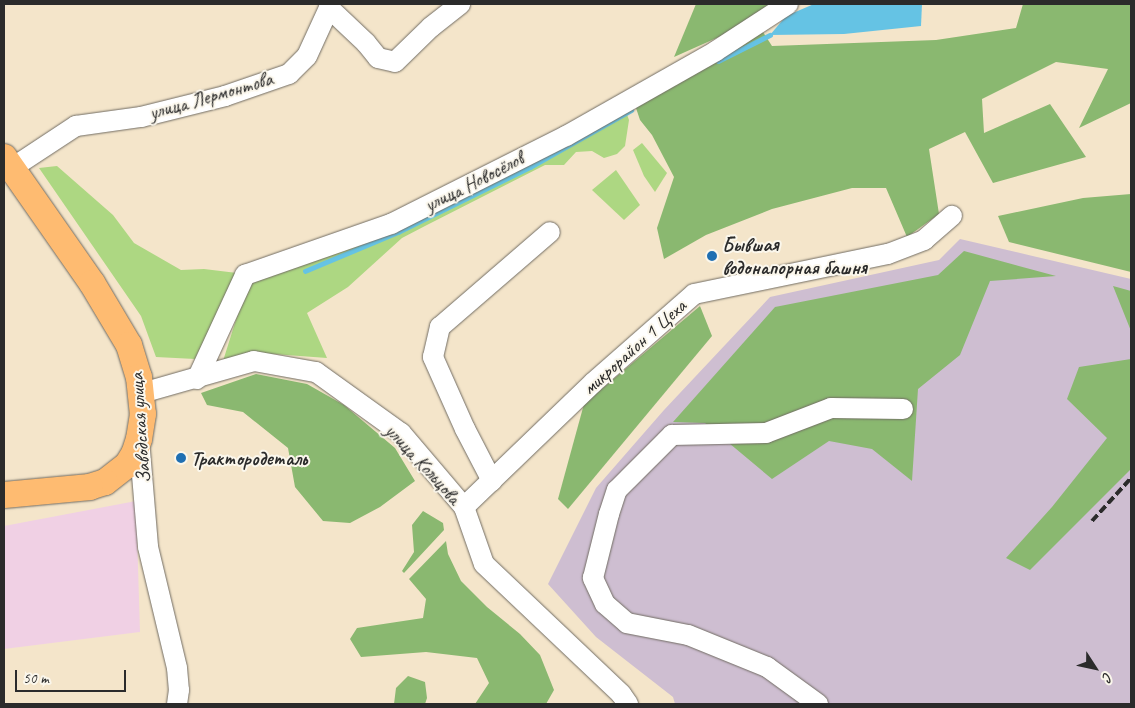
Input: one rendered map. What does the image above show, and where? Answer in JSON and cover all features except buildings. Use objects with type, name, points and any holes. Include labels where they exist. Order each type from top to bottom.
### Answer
[{"type":"main road","name":"Заводская улица","points":[[8,163],[92,283],[115,319],[136,363],[142,394],[143,414],[139,439]]},
{"type":"main road","points":[[4,495],[90,487],[105,482],[127,466],[139,439]]},
{"type":"street","name":"улица Лермонтова","points":[[8,163],[76,126],[140,116],[206,100],[289,74],[307,56],[329,6],[366,43],[378,58],[395,62],[431,26],[460,4]]},
{"type":"street","name":"улица Новосёлов","points":[[197,379],[245,275],[391,224],[582,127],[716,51],[788,4]]},
{"type":"street","name":"микрорайон 1 Цеха","points":[[464,507],[594,382],[694,294],[888,254],[924,240],[952,216]]},
{"type":"street","points":[[492,481],[465,429],[433,357],[440,327],[550,232]]},
{"type":"street","name":"улица Кольцова","points":[[142,394],[254,362],[316,372],[400,433],[464,507],[484,564],[621,694],[628,704]]},
{"type":"street","points":[[818,704],[768,668],[688,636],[627,623],[605,604],[593,578],[609,514],[617,490],[672,435],[766,433],[831,408],[904,409]]},
{"type":"street","name":"Заводская улица","points":[[139,439],[148,548],[178,668],[179,690],[177,704]]},
{"type":"shaded area","points":[[960,239],[1131,279],[1131,704],[675,704],[673,697],[596,637],[548,584],[596,488],[664,410],[770,297],[939,260]]},
{"type":"shaded area","points":[[136,501],[140,632],[4,649],[4,526]]},
{"type":"green space","points":[[696,4],[772,4],[730,32],[674,57]]},
{"type":"green space","points":[[1023,4],[1131,4],[1131,103],[1079,128],[1108,69],[1056,62],[982,99],[984,133],[1050,104],[1086,157],[993,183],[965,132],[929,149],[939,214],[907,237],[886,188],[852,188],[772,209],[706,235],[664,259],[657,228],[674,177],[652,135],[640,120],[634,102],[761,29],[772,46],[936,40],[1016,28]]},
{"type":"green space","points":[[624,106],[629,120],[625,146],[617,154],[604,158],[592,151],[576,152],[564,165],[545,165],[425,226],[402,238],[348,287],[307,313],[327,358],[273,354],[241,355],[223,361],[240,307],[253,278]]},
{"type":"green space","points":[[642,143],[667,173],[655,192],[644,176],[633,150]]},
{"type":"green space","points":[[57,166],[113,215],[134,243],[181,270],[204,269],[237,273],[195,359],[156,357],[141,316],[39,168]]},
{"type":"green space","points":[[616,170],[640,205],[624,220],[592,190]]},
{"type":"green space","points":[[1131,194],[1131,272],[1009,242],[998,216],[1083,198]]},
{"type":"green space","points":[[964,251],[1056,276],[990,281],[960,355],[918,389],[912,481],[872,449],[829,441],[772,479],[705,423],[673,422],[775,307],[938,275]]},
{"type":"green space","points":[[1113,286],[1131,291],[1131,331]]},
{"type":"green space","points":[[700,306],[712,336],[568,509],[558,499],[584,404]]},
{"type":"green space","points":[[1131,359],[1131,469],[1030,570],[1006,558],[1052,507],[1107,438],[1067,399],[1079,367]]},
{"type":"green space","points":[[256,374],[307,384],[344,405],[395,448],[415,481],[380,507],[350,523],[323,521],[295,487],[288,448],[243,412],[207,405],[201,393]]},
{"type":"green space","points":[[423,511],[443,523],[444,530],[404,573],[402,571],[414,552],[412,525]]},
{"type":"green space","points":[[446,541],[448,554],[461,581],[487,607],[520,634],[540,655],[554,690],[546,704],[475,704],[489,683],[477,658],[426,652],[361,657],[350,639],[357,628],[423,618],[426,599],[409,579]]},
{"type":"green space","points":[[408,676],[425,682],[427,698],[425,704],[394,704],[396,688]]},
{"type":"water","points":[[814,4],[922,4],[921,26],[844,34],[770,35],[786,16]]},
{"type":"waterway","points":[[718,61],[770,35]]},
{"type":"waterway","points":[[305,271],[398,232],[530,167],[631,110]]},
{"type":"railway","points":[[1092,521],[1131,478]]},
{"type":"place","name":"Бывшая водонапорная башня","points":[[712,256]]},
{"type":"place","name":"Трактородеталь","points":[[181,458]]}]
